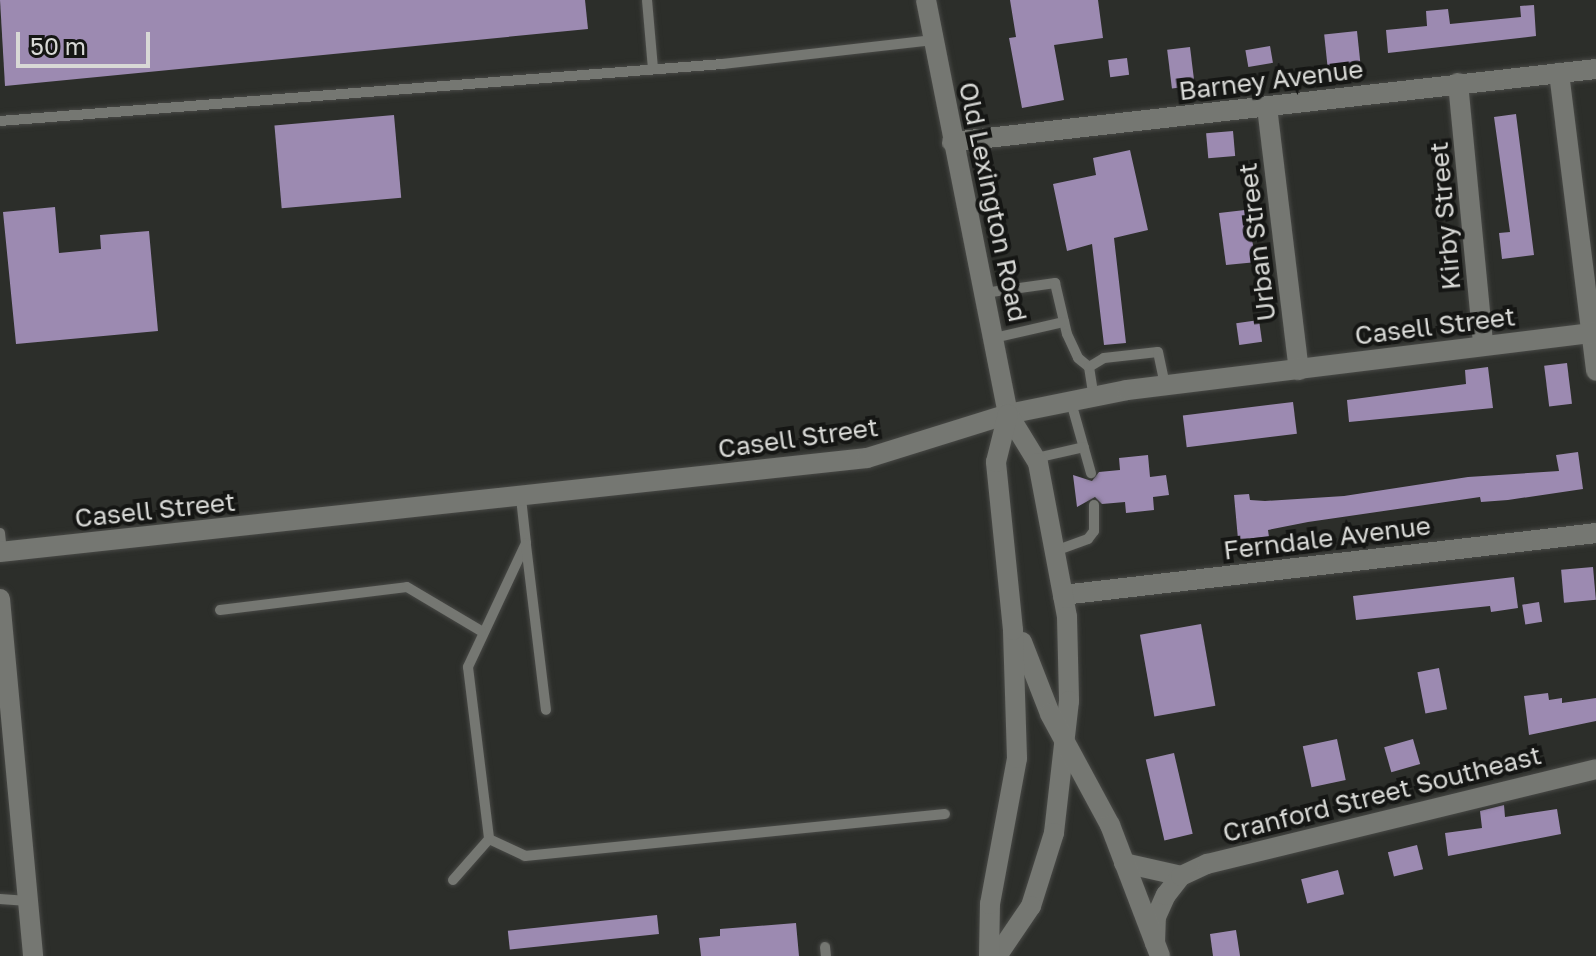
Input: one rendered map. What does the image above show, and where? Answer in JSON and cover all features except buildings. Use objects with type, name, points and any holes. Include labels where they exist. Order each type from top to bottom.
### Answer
[{"type":"street","name":"Old Lexington Road","points":[[926,0],[1008,414],[1036,458],[1055,551],[1063,595],[1066,736],[1124,863],[1158,949]]},
{"type":"street","name":"Barney Avenue","points":[[952,142],[1596,69]]},
{"type":"street","points":[[1559,73],[1594,332],[1596,371]]},
{"type":"street","name":"Kirby Street","points":[[1458,83],[1483,345]]},
{"type":"street","name":"Urban Street","points":[[1267,107],[1299,370]]},
{"type":"street","name":"Casell Street","points":[[1,546],[521,498],[867,458],[1008,414],[1094,397],[1165,385],[1594,332]]},
{"type":"street","name":"Old Lexington Road","points":[[1008,414],[996,462],[1010,599]]},
{"type":"street","name":"Ferndale Avenue","points":[[1063,595],[1596,533]]},
{"type":"street","points":[[0,599],[4,691],[33,956]]},
{"type":"street","points":[[997,956],[1031,906],[1046,866],[1061,799],[1066,736],[1029,666],[1010,599]]},
{"type":"street","points":[[989,956],[990,904],[1017,758],[1010,599]]},
{"type":"street","name":"Cranford Street Southeast","points":[[1181,876],[1207,864],[1596,769]]},
{"type":"street","points":[[1124,863],[1181,876],[1156,917],[1158,949]]},
{"type":"lane","points":[[647,0],[653,69]]},
{"type":"lane","points":[[0,121],[653,69],[933,40]]},
{"type":"lane","points":[[984,293],[1055,283],[1064,322],[1078,358],[1089,367],[1094,397]]},
{"type":"lane","points":[[994,338],[1064,322]]},
{"type":"lane","points":[[1089,367],[1104,358],[1158,352],[1165,385]]},
{"type":"lane","points":[[1071,402],[1091,473]]},
{"type":"lane","points":[[1036,458],[1084,447]]},
{"type":"lane","points":[[521,498],[546,710]]},
{"type":"lane","points":[[1055,551],[1088,539],[1094,531],[1094,505]]},
{"type":"lane","points":[[453,880],[489,839],[468,667],[481,631],[526,543]]},
{"type":"lane","points":[[220,610],[407,587],[481,631]]},
{"type":"lane","points":[[489,839],[525,856],[945,814]]},
{"type":"lane","points":[[0,899],[28,901]]}]
